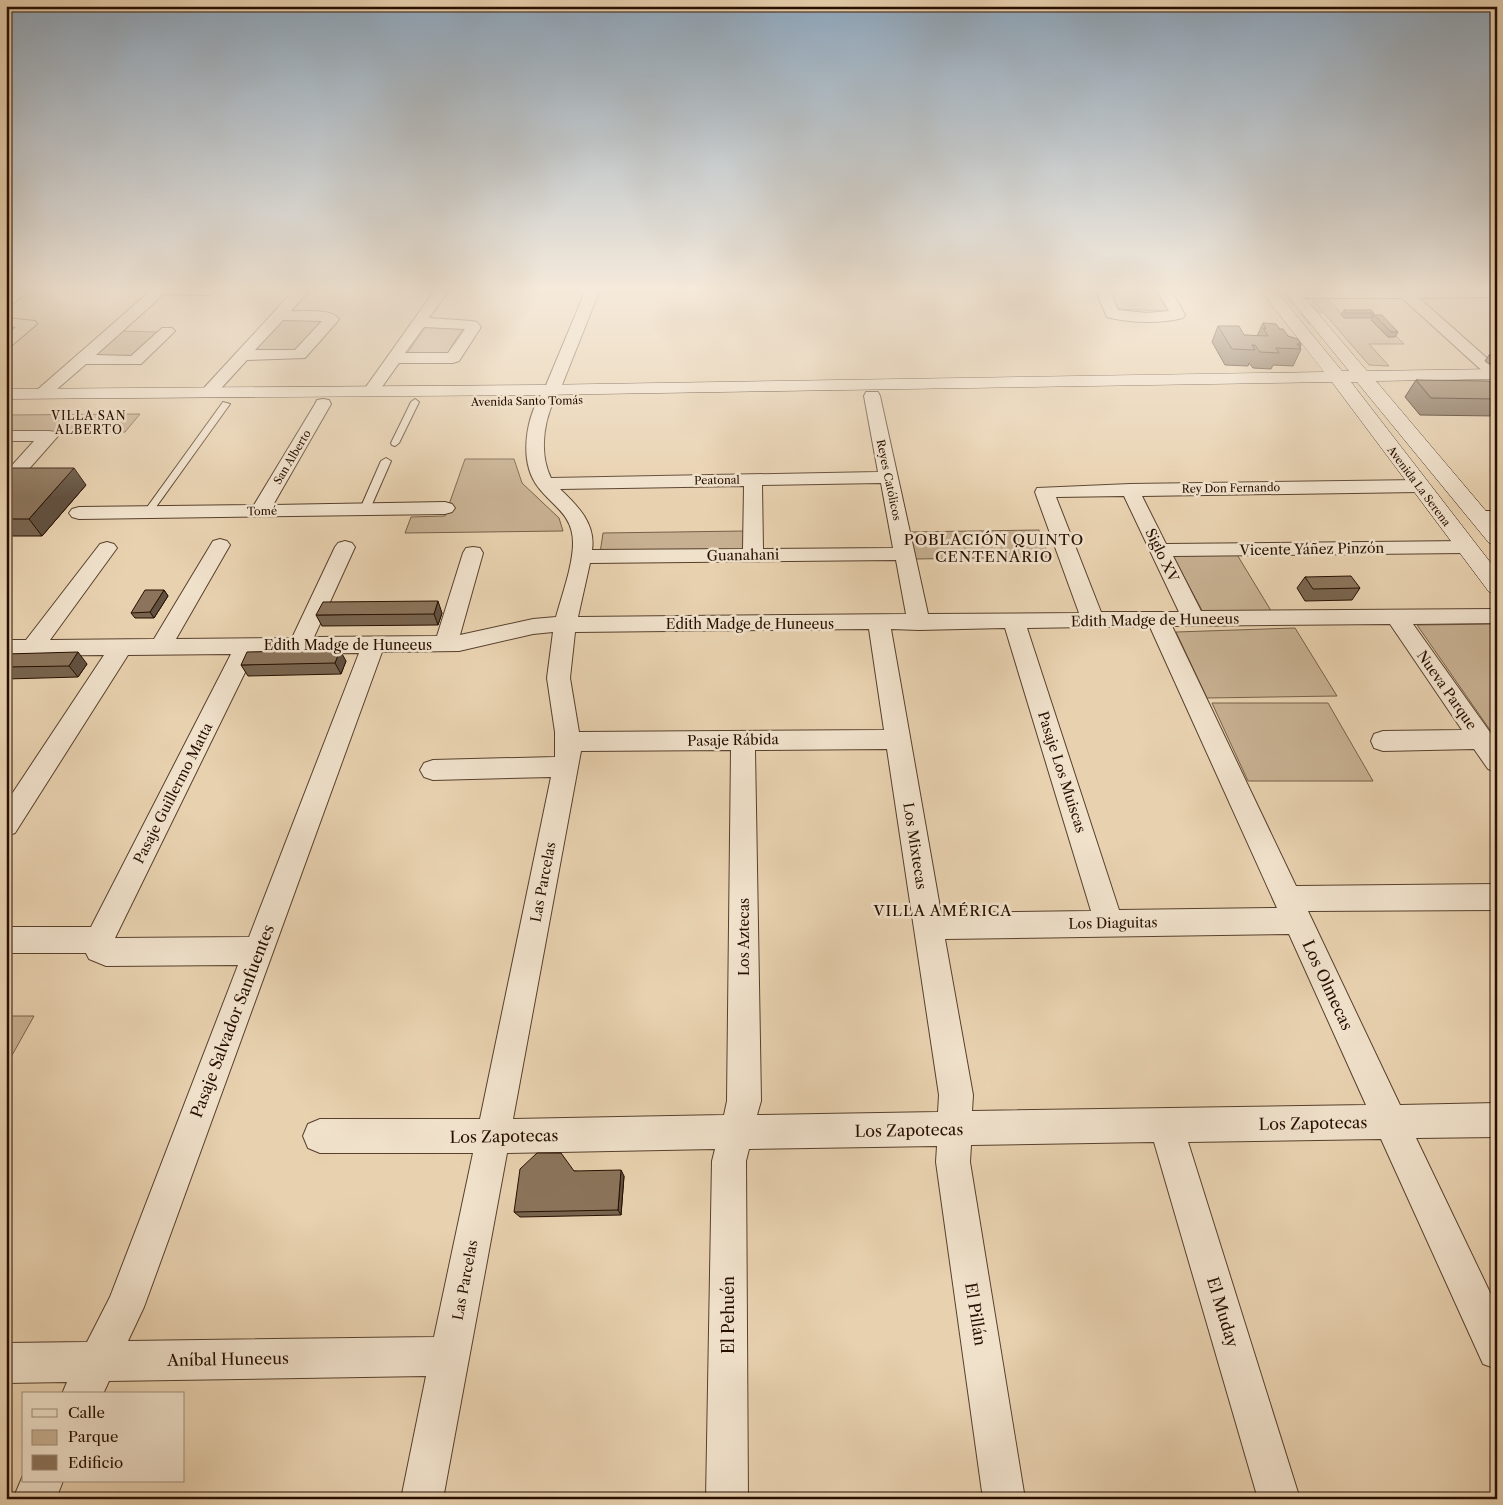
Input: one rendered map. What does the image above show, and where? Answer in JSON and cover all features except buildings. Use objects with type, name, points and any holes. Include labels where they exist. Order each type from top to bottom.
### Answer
[{"type":"main road","name":"Avenida La Serena","points":[[1321,357],[1497,587]]},
{"type":"main road","name":"Avenida La Serena","points":[[1347,357],[1488,517],[1497,538]]},
{"type":"main road","name":"Avenida Santo Tomás","points":[[6,406],[323,404],[415,402],[548,395],[1369,383],[1496,379]]},
{"type":"main road","name":"Avenida Santo Tomás","points":[[6,394],[371,392],[548,395],[872,396],[1342,383]]},
{"type":"street","points":[[43,393],[82,359],[135,361],[139,357]]},
{"type":"street","points":[[208,393],[240,357]]},
{"type":"street","points":[[371,392],[395,358],[454,357]]},
{"type":"street","name":"Las Parcelas","points":[[422,1499],[567,755],[558,680],[566,625],[583,543],[578,522],[568,506],[545,484],[536,466],[535,448],[548,395],[564,357]]},
{"type":"street","points":[[1473,357],[1496,379]]},
{"type":"street","name":"Reyes Católicos","points":[[872,396],[919,623]]},
{"type":"street","name":"San Alberto","points":[[260,511],[323,404]]},
{"type":"street","points":[[6,436],[49,436],[6,483]]},
{"type":"street","name":"Peatonal","points":[[545,484],[888,477]]},
{"type":"street","points":[[752,555],[753,480]]},
{"type":"street","name":"Rey Don Fernando","points":[[1093,621],[1044,492],[1419,486]]},
{"type":"street","name":"Siglo XV","points":[[1130,490],[1194,620]]},
{"type":"street","name":"Tomé","points":[[79,513],[445,508]]},
{"type":"street","points":[[160,647],[220,546]]},
{"type":"street","points":[[299,646],[345,547]]},
{"type":"street","name":"Vicente Yáñez Pinzón","points":[[1160,550],[1465,547]]},
{"type":"street","points":[[32,648],[107,548]]},
{"type":"street","points":[[446,644],[473,553]]},
{"type":"street","name":"Guanahani","points":[[581,557],[904,554]]},
{"type":"street","name":"Edith Madge de Huneeus","points":[[6,648],[446,644],[478,641],[528,627],[566,625],[1497,616]]},
{"type":"street","name":"Nueva Parque","points":[[1396,617],[1497,762]]},
{"type":"street","name":"Los Olmecas","points":[[1158,620],[1497,1350]]},
{"type":"street","name":"Pasaje Los Muiscas","points":[[1014,622],[1110,923]]},
{"type":"street","name":"Los Mixtecas","points":[[878,623],[956,1095],[954,1129]]},
{"type":"street","name":"Pasaje Salvador Sanfuentes","points":[[90,1378],[125,1307],[373,645]]},
{"type":"street","name":"Pasaje Guillermo Matta","points":[[99,940],[246,646]]},
{"type":"street","points":[[6,825],[122,647]]},
{"type":"street","name":"Pasaje Rábida","points":[[433,770],[567,755],[743,740],[897,739]]},
{"type":"street","points":[[1382,741],[1481,739]]},
{"type":"street","name":"Los Aztecas","points":[[736,1132],[744,1101],[743,740]]},
{"type":"street","name":"Los Diaguitas","points":[[928,926],[1110,923],[1497,897]]},
{"type":"street","points":[[6,940],[99,940],[98,949],[106,952],[258,951]]},
{"type":"street","name":"Los Zapotecas","points":[[320,1136],[493,1136],[1497,1120]]},
{"type":"street","name":"El Muday","points":[[1166,1126],[1279,1499]]},
{"type":"street","name":"El Pillán","points":[[954,1129],[953,1162],[1004,1499]]},
{"type":"street","name":"El Pehuén","points":[[728,1499],[729,1161],[736,1132]]},
{"type":"street","name":"Aníbal Huneeus","points":[[6,1363],[90,1378],[450,1356]]},
{"type":"street","points":[[34,1499],[42,1482]]},
{"type":"lane","points":[[395,443],[415,402]]},
{"type":"lane","points":[[148,512],[226,404]]},
{"type":"lane","points":[[365,509],[386,461]]},
{"type":"green space","points":[[1362,357],[1381,357],[1389,366],[1369,365]]},
{"type":"green space","points":[[140,414],[125,432],[6,433],[6,415]]},
{"type":"green space","points":[[465,459],[514,459],[522,483],[559,518],[563,531],[405,533],[411,517],[445,516]]},
{"type":"green space","points":[[1039,530],[1049,557],[915,559],[909,532]]},
{"type":"green space","points":[[744,531],[744,552],[600,553],[603,533]]},
{"type":"green space","points":[[1236,553],[1273,614],[1205,616],[1172,554]]},
{"type":"green space","points":[[1497,624],[1497,740],[1417,625]]},
{"type":"green space","points":[[1295,628],[1337,696],[1207,698],[1176,632]]},
{"type":"green space","points":[[1212,703],[1328,703],[1373,781],[1248,781]]},
{"type":"green space","points":[[6,1016],[34,1016],[6,1066]]},
{"type":"district","name":"VILLA SAN ALBERTO","points":[[89,422]]},
{"type":"district","name":"POBLACIÓN QUINTO CENTENARIO","points":[[994,548]]},
{"type":"district","name":"VILLA AMÉRICA","points":[[943,910]]}]
